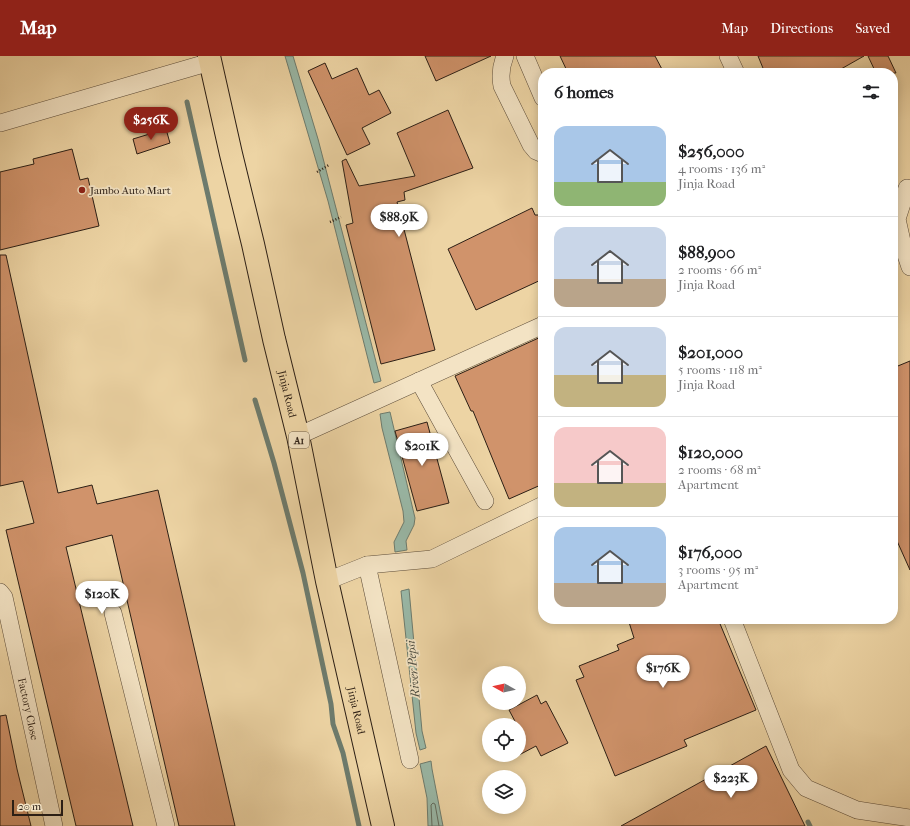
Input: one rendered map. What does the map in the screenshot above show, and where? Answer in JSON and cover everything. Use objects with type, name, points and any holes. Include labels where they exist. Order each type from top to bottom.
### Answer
[{"type":"highway","name":"Jinja Road","points":[[210,59],[274,339],[298,436],[327,581],[383,826]]},
{"type":"lane","points":[[505,56],[501,71],[502,86],[531,145],[538,152]]},
{"type":"lane","points":[[525,56],[538,86]]},
{"type":"lane","points":[[728,56],[734,68]]},
{"type":"lane","points":[[0,123],[210,59]]},
{"type":"lane","points":[[898,214],[903,187]]},
{"type":"lane","points":[[898,224],[910,267]]},
{"type":"lane","points":[[298,436],[538,327]]},
{"type":"lane","points":[[419,381],[484,501]]},
{"type":"lane","points":[[327,581],[367,565],[432,559],[538,507]]},
{"type":"lane","points":[[367,565],[410,760]]},
{"type":"lane","name":"Factory Close","points":[[0,592],[4,597],[54,826]]},
{"type":"lane","points":[[113,613],[166,826]]},
{"type":"lane","points":[[734,624],[791,770],[806,788],[857,810],[910,818]]},
{"type":"path","points":[[317,172],[328,165]]},
{"type":"path","points":[[330,222],[341,217]]},
{"type":"water","points":[[285,56],[293,56],[318,139],[381,381],[374,383],[328,201]]},
{"type":"water","points":[[390,412],[415,518],[414,525],[406,541],[407,550],[395,552],[394,542],[404,522],[403,511],[382,428],[380,414]]},
{"type":"water","name":"River Pepsi","points":[[409,589],[422,731],[426,748],[420,750],[416,733],[401,591]]},
{"type":"water","points":[[431,761],[443,826],[428,826],[427,798],[420,764]]},
{"type":"building","points":[[425,56],[491,56],[436,81]]},
{"type":"building","points":[[560,56],[655,56],[661,68],[566,68]]},
{"type":"building","points":[[758,56],[864,56],[843,68],[763,68]]},
{"type":"building","points":[[868,56],[888,56],[894,68],[874,68]]},
{"type":"building","points":[[325,63],[332,79],[357,68],[369,95],[379,90],[391,113],[362,128],[370,144],[347,155],[308,71]]},
{"type":"building","points":[[448,110],[473,168],[404,192],[405,200],[397,202],[435,350],[381,364],[346,225],[353,223],[342,161],[346,159],[359,186],[415,176],[397,133]]},
{"type":"building","points":[[166,129],[170,143],[137,154],[133,139]]},
{"type":"building","points":[[72,149],[80,180],[88,178],[99,226],[0,250],[0,172],[34,164],[33,159]]},
{"type":"building","points":[[532,208],[535,215],[538,215],[538,281],[476,310],[448,249]]},
{"type":"building","points":[[0,255],[6,255],[58,493],[92,485],[97,504],[158,490],[235,826],[179,826],[112,535],[66,547],[133,826],[76,826],[6,530],[34,523],[23,481],[0,486]]},
{"type":"building","points":[[538,338],[538,486],[509,499],[473,411],[471,411],[455,376]]},
{"type":"building","points":[[910,361],[910,570],[898,543],[898,366]]},
{"type":"building","points":[[427,422],[449,503],[417,511],[395,431]]},
{"type":"building","points":[[630,624],[720,624],[756,710],[684,740],[687,746],[615,776],[576,680],[584,677],[579,666],[619,650],[617,645],[634,638]]},
{"type":"building","points":[[537,695],[541,704],[546,701],[568,743],[541,756],[536,746],[526,751],[526,718],[513,718],[509,710],[526,710],[526,701]]},
{"type":"building","points":[[6,715],[31,826],[0,826],[0,716]]},
{"type":"building","points":[[766,746],[805,826],[621,826]]},
{"type":"waterway","points":[[187,102],[245,360]]},
{"type":"waterway","points":[[255,400],[274,463],[303,573],[331,704],[333,724],[343,753],[359,826]]},
{"type":"waterway","points":[[808,822],[810,826]]},
{"type":"place","name":"Jambo Auto Mart","points":[[82,190]]}]
